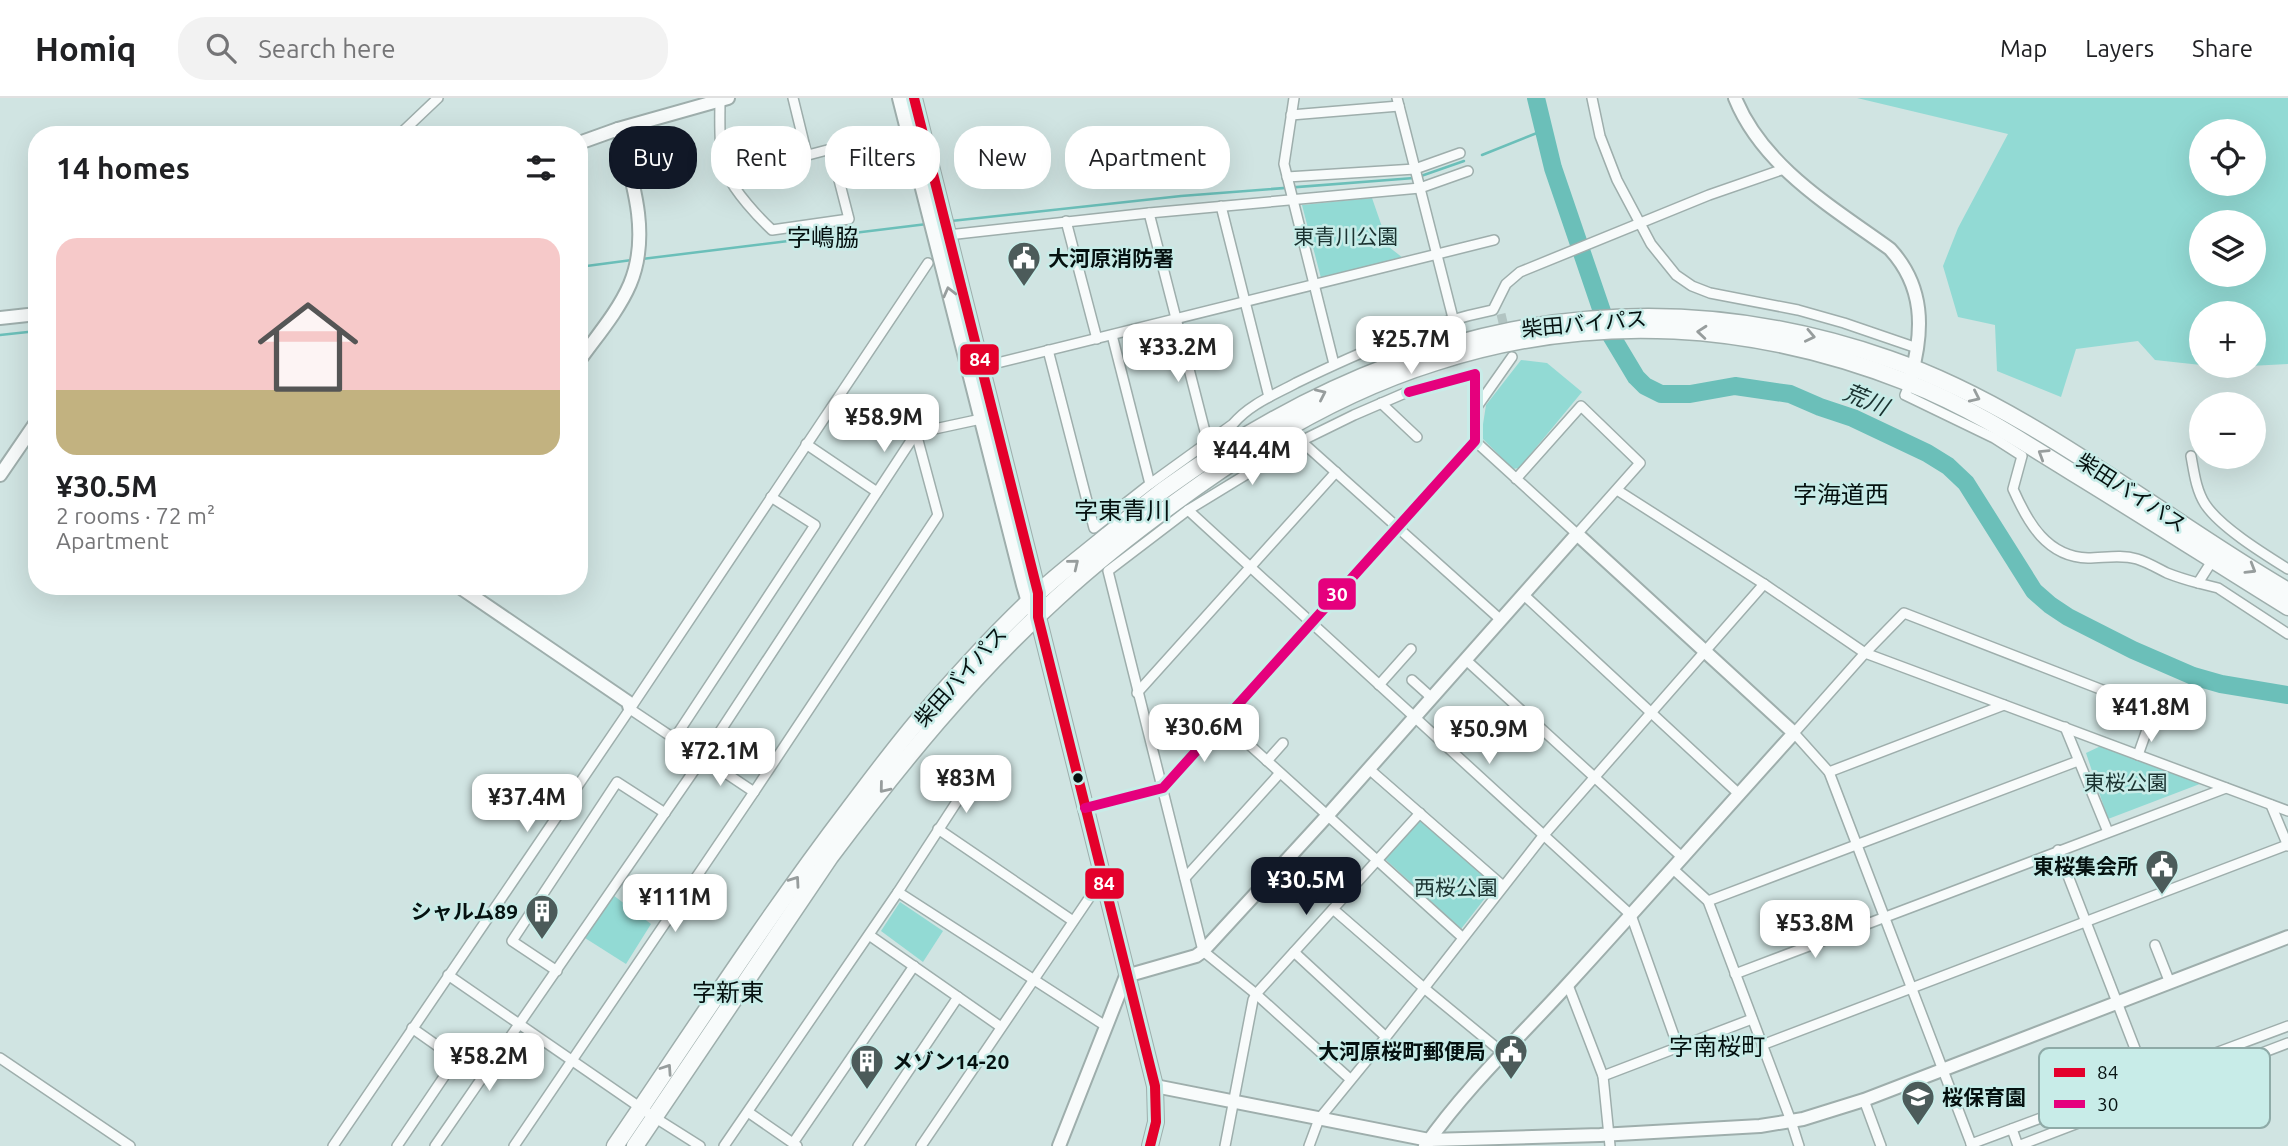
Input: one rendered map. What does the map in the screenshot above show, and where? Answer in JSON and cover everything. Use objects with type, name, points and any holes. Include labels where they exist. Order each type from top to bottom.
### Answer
[{"type":"highway","name":"柴田バイパス","points":[[615,1146],[648,1112],[830,857],[919,743],[979,675],[1059,596],[1162,511],[1254,448],[1353,394],[1436,361],[1609,317],[1689,317],[1743,323],[1835,341],[1912,375],[1989,404],[2049,439],[2222,551],[2286,586]]},
{"type":"highway","name":"柴田バイパス","points":[[635,1146],[648,1112],[752,943],[860,794],[924,714],[1033,598],[1164,490],[1254,430],[1313,398],[1427,351],[1481,336],[1550,330],[1663,330],[1726,334],[1769,341],[1912,375],[2288,607]]},
{"type":"main road","points":[[900,98],[940,224]]},
{"type":"main road","points":[[914,98],[965,328],[1155,1086],[1156,1122],[1150,1146]]},
{"type":"main road","points":[[975,368],[981,419],[1033,598]]},
{"type":"street","points":[[408,126],[438,98]]},
{"type":"street","points":[[793,98],[800,126]]},
{"type":"street","points":[[1294,98],[1284,164],[1334,364]]},
{"type":"street","points":[[1592,98],[1616,180],[1651,244],[1676,275],[1692,286],[1710,293],[1809,313],[1917,348]]},
{"type":"street","points":[[1735,98],[1756,139],[1784,169],[1890,249],[1903,263],[1913,284],[1919,307],[1917,348],[1905,395],[1994,438],[2022,456],[2013,489],[2022,509],[2045,543],[2065,555],[2136,559],[2169,574],[2218,589],[2288,634]]},
{"type":"street","points":[[628,126],[723,99],[723,126]]},
{"type":"street","points":[[1291,115],[1398,102],[1452,318]]},
{"type":"street","points":[[588,140],[609,132]]},
{"type":"street","points":[[738,189],[772,230],[849,219],[831,149],[811,154]]},
{"type":"street","points":[[1287,179],[1416,171],[1460,153]]},
{"type":"street","points":[[1048,350],[1094,528],[1233,424],[1243,412],[1269,397],[1334,364],[1418,329],[1452,318],[1497,312],[1506,284],[1520,272],[1709,195],[1784,169]]},
{"type":"street","points":[[940,224],[1066,221],[1291,196],[1420,187],[1468,171]]},
{"type":"street","points":[[588,348],[618,305],[635,269],[639,248],[637,210],[632,189]]},
{"type":"street","points":[[1220,206],[1269,397]]},
{"type":"street","points":[[1149,213],[1208,443]]},
{"type":"street","points":[[1066,221],[1097,339]]},
{"type":"street","points":[[975,368],[1494,240]]},
{"type":"street","points":[[336,1145],[928,262]]},
{"type":"street","points":[[0,318],[28,315]]},
{"type":"street","points":[[1112,335],[1150,484]]},
{"type":"street","points":[[1473,412],[1512,357]]},
{"type":"street","points":[[1350,1079],[1256,994],[1203,951],[1108,571],[1188,510],[1301,441],[1405,393],[1475,374],[1475,441],[1794,733],[1829,772],[1972,1145],[2039,1119]]},
{"type":"street","points":[[1381,403],[1417,437]]},
{"type":"street","points":[[1059,1146],[1126,976],[1196,956],[1203,951],[1327,816],[1640,463],[1581,406],[1516,479]]},
{"type":"street","points":[[435,1146],[702,759],[916,433],[981,419]]},
{"type":"street","points":[[514,1146],[938,515],[916,433]]},
{"type":"street","points":[[0,475],[28,434]]},
{"type":"street","points":[[1301,441],[1501,620]]},
{"type":"street","points":[[1084,808],[1163,788],[1475,441]]},
{"type":"street","points":[[806,444],[877,492]]},
{"type":"street","points":[[2193,469],[2206,505],[2255,549],[2288,569]]},
{"type":"street","points":[[1137,693],[1336,472]]},
{"type":"street","points":[[1617,490],[1764,584],[1865,653],[2288,811]]},
{"type":"street","points":[[674,739],[815,525],[771,497]]},
{"type":"street","points":[[1188,510],[1630,915],[1678,1047]]},
{"type":"street","points":[[2198,583],[2212,561]]},
{"type":"street","points":[[1309,1146],[1319,1119],[1543,836],[1764,584]]},
{"type":"street","points":[[1524,594],[1739,794]]},
{"type":"street","points":[[471,595],[628,702],[630,709],[754,792]]},
{"type":"street","points":[[1427,1143],[1444,1118],[1683,858],[1865,653],[1904,614],[2154,710],[2138,755]]},
{"type":"street","points":[[1379,685],[1411,649]]},
{"type":"street","points":[[1466,660],[1683,858]]},
{"type":"street","points":[[1412,680],[1432,698]]},
{"type":"street","points":[[1829,772],[2004,705]]},
{"type":"street","points":[[1223,721],[1462,937]]},
{"type":"street","points":[[2065,727],[2108,832]]},
{"type":"street","points":[[1266,761],[1283,743]]},
{"type":"street","points":[[1708,901],[2078,761]]},
{"type":"street","points":[[1369,769],[1503,886]]},
{"type":"street","points":[[1185,878],[1280,773]]},
{"type":"street","points":[[557,971],[512,941],[617,782],[665,813]]},
{"type":"street","points":[[724,1146],[898,892],[969,783]]},
{"type":"street","points":[[1735,974],[2226,788]]},
{"type":"street","points":[[1762,1045],[2288,846],[2271,805]]},
{"type":"street","points":[[1225,1146],[1256,994],[1420,813]]},
{"type":"street","points":[[938,829],[1073,921]]},
{"type":"street","points":[[2059,850],[2135,1048]]},
{"type":"street","points":[[1673,869],[1708,901],[1798,1146]]},
{"type":"street","points":[[921,1146],[1073,921],[1098,885],[1103,883]]},
{"type":"street","points":[[898,892],[1107,1025]]},
{"type":"street","points":[[1333,909],[1423,988],[1503,1053]]},
{"type":"street","points":[[869,934],[1001,1027]]},
{"type":"street","points":[[1155,1086],[1427,1143],[1609,1140],[1760,1126],[1791,1121],[1864,1100],[2288,937]]},
{"type":"street","points":[[2155,945],[2170,982]]},
{"type":"street","points":[[1294,952],[1386,1037]]},
{"type":"street","points":[[748,1112],[795,1145],[914,966]]},
{"type":"street","points":[[448,975],[700,1146]]},
{"type":"street","points":[[1568,985],[1603,1076],[1609,1140]]},
{"type":"street","points":[[858,1146],[958,997]]},
{"type":"street","points":[[1603,1076],[1752,1019]]},
{"type":"street","points":[[2229,1048],[2288,1026]]},
{"type":"street","points":[[397,1146],[456,1059],[412,1028]]},
{"type":"street","points":[[2270,1050],[2288,1043]]},
{"type":"street","points":[[0,1058],[130,1146]]},
{"type":"street","points":[[1864,1100],[1881,1146]]},
{"type":"street","points":[[2012,1129],[2018,1146],[2065,1128]]},
{"type":"green space","points":[[1857,98],[2288,98],[2288,364],[2266,365],[2266,301],[2189,301],[2189,364],[2155,360],[2138,341],[2076,349],[2061,397],[1997,371],[1995,325],[1958,317],[1943,266],[1958,228],[2008,134]]},
{"type":"green space","name":"東青川公園","points":[[1372,198],[1389,247],[1403,258],[1321,278],[1302,205]]},
{"type":"green space","points":[[1521,360],[1547,363],[1582,392],[1519,468],[1513,469],[1481,437],[1486,405]]},
{"type":"green space","name":"東桜公園","points":[[2105,744],[2205,782],[2108,819],[2086,753]]},
{"type":"green space","name":"西桜公園","points":[[1422,818],[1496,884],[1461,929],[1384,858]]},
{"type":"green space","points":[[613,895],[651,924],[626,964],[585,938]]},
{"type":"green space","points":[[900,902],[943,931],[923,962],[881,931]]},
{"type":"waterway","name":"荒川","points":[[1536,98],[1553,168],[1609,332],[1636,377],[1645,386],[1661,394],[1690,394],[1735,386],[1790,394],[1853,418],[1927,453],[1948,466],[1966,483],[2034,591],[2050,605],[2133,650],[2193,676],[2221,684],[2288,695]]},
{"type":"waterway","points":[[1482,155],[1542,131]]},
{"type":"waterway","points":[[1421,176],[1464,161]]},
{"type":"waterway","points":[[951,221],[1181,196],[1414,178]]},
{"type":"waterway","points":[[642,259],[927,224]]},
{"type":"waterway","points":[[588,266],[632,260]]},
{"type":"waterway","points":[[0,335],[28,332]]},
{"type":"tunnel","points":[[1501,314],[1506,335]]},
{"type":"transit line","name":"84","points":[[914,98],[1038,593],[1038,617],[1155,1086],[1156,1122],[1150,1146]]},
{"type":"transit line","name":"30","points":[[1085,808],[1163,788],[1475,441],[1475,374],[1409,392]]},
{"type":"place","name":"大河原消防署","points":[[1024,288]]},
{"type":"place","name":"東桜集会所","points":[[2162,896]]},
{"type":"place","name":"シャルム89","points":[[542,941]]},
{"type":"place","name":"大河原桜町郵便局","points":[[1511,1081]]},
{"type":"place","name":"メゾン14-20","points":[[867,1091]]},
{"type":"place","name":"桜保育園","points":[[1918,1127]]},
{"type":"district","name":"字嶋脇","points":[[823,237]]},
{"type":"district","name":"字海道西","points":[[1841,494]]},
{"type":"district","name":"字東青川","points":[[1122,510]]},
{"type":"district","name":"字新東","points":[[728,992]]},
{"type":"district","name":"字南桜町","points":[[1717,1046]]}]
